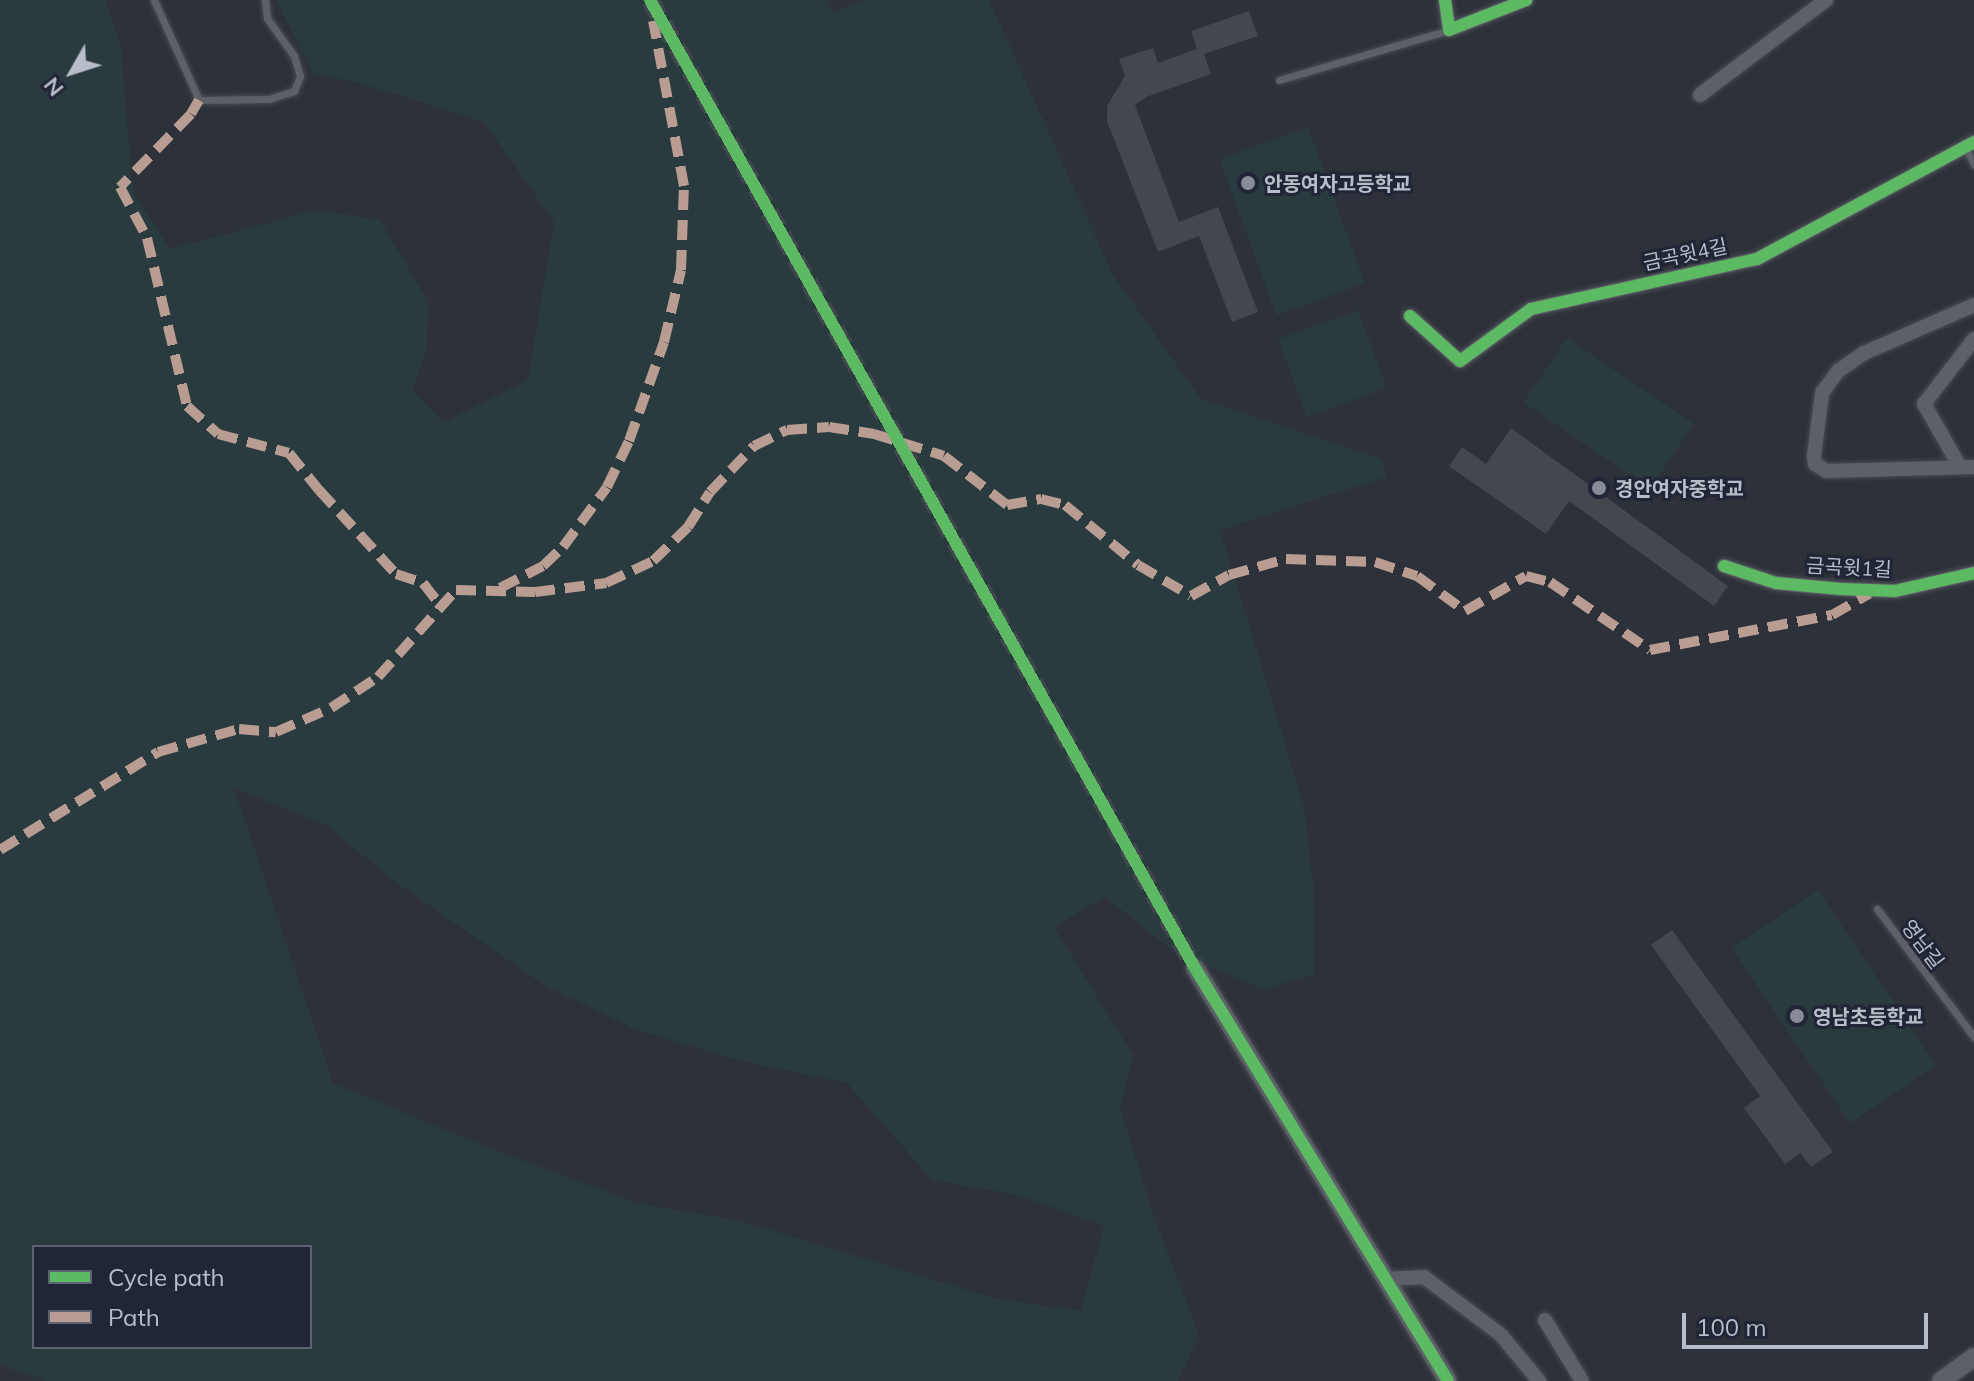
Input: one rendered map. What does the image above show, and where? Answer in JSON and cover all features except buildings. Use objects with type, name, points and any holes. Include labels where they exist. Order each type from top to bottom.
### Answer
[{"type":"street","points":[[1445,0],[1449,30],[1526,0]]},
{"type":"street","points":[[1700,95],[1826,0]]},
{"type":"street","name":"금곡윗4길","points":[[1410,316],[1460,361],[1531,309],[1757,259],[1970,145]]},
{"type":"street","points":[[1967,467],[1826,471],[1815,464],[1816,425],[1822,393],[1847,363],[1940,317],[1974,305]]},
{"type":"street","points":[[1967,467],[1924,404],[1974,339]]},
{"type":"street","name":"금곡윗1길","points":[[1724,566],[1776,583],[1895,591],[1974,573]]},
{"type":"street","points":[[1195,968],[1386,1279],[1440,1378]]},
{"type":"street","points":[[1386,1279],[1424,1277],[1501,1335],[1539,1381]]},
{"type":"street","points":[[1545,1320],[1582,1381]]},
{"type":"street","points":[[1941,1381],[1974,1357]]},
{"type":"lane","points":[[154,0],[199,100],[269,99],[294,91],[300,76],[294,56],[267,18],[265,0]]},
{"type":"lane","points":[[1279,80],[1449,30]]},
{"type":"lane","name":"금곡윗4길","points":[[1970,145],[1974,165]]},
{"type":"lane","name":"영남길","points":[[1877,909],[1974,1037]]},
{"type":"shaded area","points":[[0,0],[106,0],[121,48],[133,192],[170,249],[317,210],[380,220],[428,301],[427,350],[412,390],[444,422],[528,380],[554,222],[484,122],[363,84],[313,73],[276,0],[826,0],[833,13],[863,0],[989,0],[1113,275],[1201,399],[1382,459],[1386,477],[1220,530],[1304,806],[1313,883],[1314,975],[1263,989],[1178,954],[1105,897],[1054,927],[1133,1055],[1120,1108],[1154,1217],[1199,1335],[1178,1381],[47,1381],[0,1365]],"holes":[[[234,788],[325,824],[394,881],[544,985],[637,1030],[741,1061],[847,1083],[932,1180],[1018,1195],[1104,1226],[1081,1311],[993,1298],[741,1221],[637,1203],[479,1144],[333,1083]]]},
{"type":"shaded area","points":[[1308,127],[1365,283],[1276,315],[1220,159]]},
{"type":"shaded area","points":[[1358,310],[1386,388],[1307,417],[1278,339]]},
{"type":"shaded area","points":[[1567,338],[1694,424],[1650,488],[1523,403]]},
{"type":"shaded area","points":[[1818,890],[1936,1065],[1850,1123],[1732,948]]},
{"type":"tunnel","points":[[650,0],[1195,968]]},
{"type":"marked path","points":[[500,588],[543,566],[563,547],[607,487],[629,441],[664,342],[681,270],[684,186],[653,21]]},
{"type":"marked path","points":[[199,100],[191,114],[120,187],[147,238],[187,406],[218,434],[289,453],[396,574],[423,583],[441,606]]},
{"type":"marked path","points":[[0,850],[158,752],[239,729],[276,732],[331,708],[378,677],[456,590],[535,592],[606,583],[653,561],[688,527],[710,492],[754,446],[787,430],[829,427],[874,434],[944,456],[1007,505],[1041,499],[1065,505],[1138,565],[1191,596],[1229,575],[1286,559],[1375,562],[1417,576],[1465,611],[1526,576],[1550,582],[1650,650],[1832,615],[1869,594]]},
{"type":"cycle path","points":[[650,0],[1195,968],[1448,1381]]},
{"type":"cycle path","points":[[1445,0],[1449,30],[1526,0]]},
{"type":"cycle path","points":[[1410,316],[1460,361],[1531,309],[1757,259],[1974,142]]},
{"type":"cycle path","points":[[1724,566],[1776,583],[1895,591],[1974,573]]},
{"type":"place","name":"안동여자고등학교","points":[[1248,183]]},
{"type":"place","name":"경안여자중학교","points":[[1599,488]]},
{"type":"place","name":"영남초등학교","points":[[1797,1016]]}]
